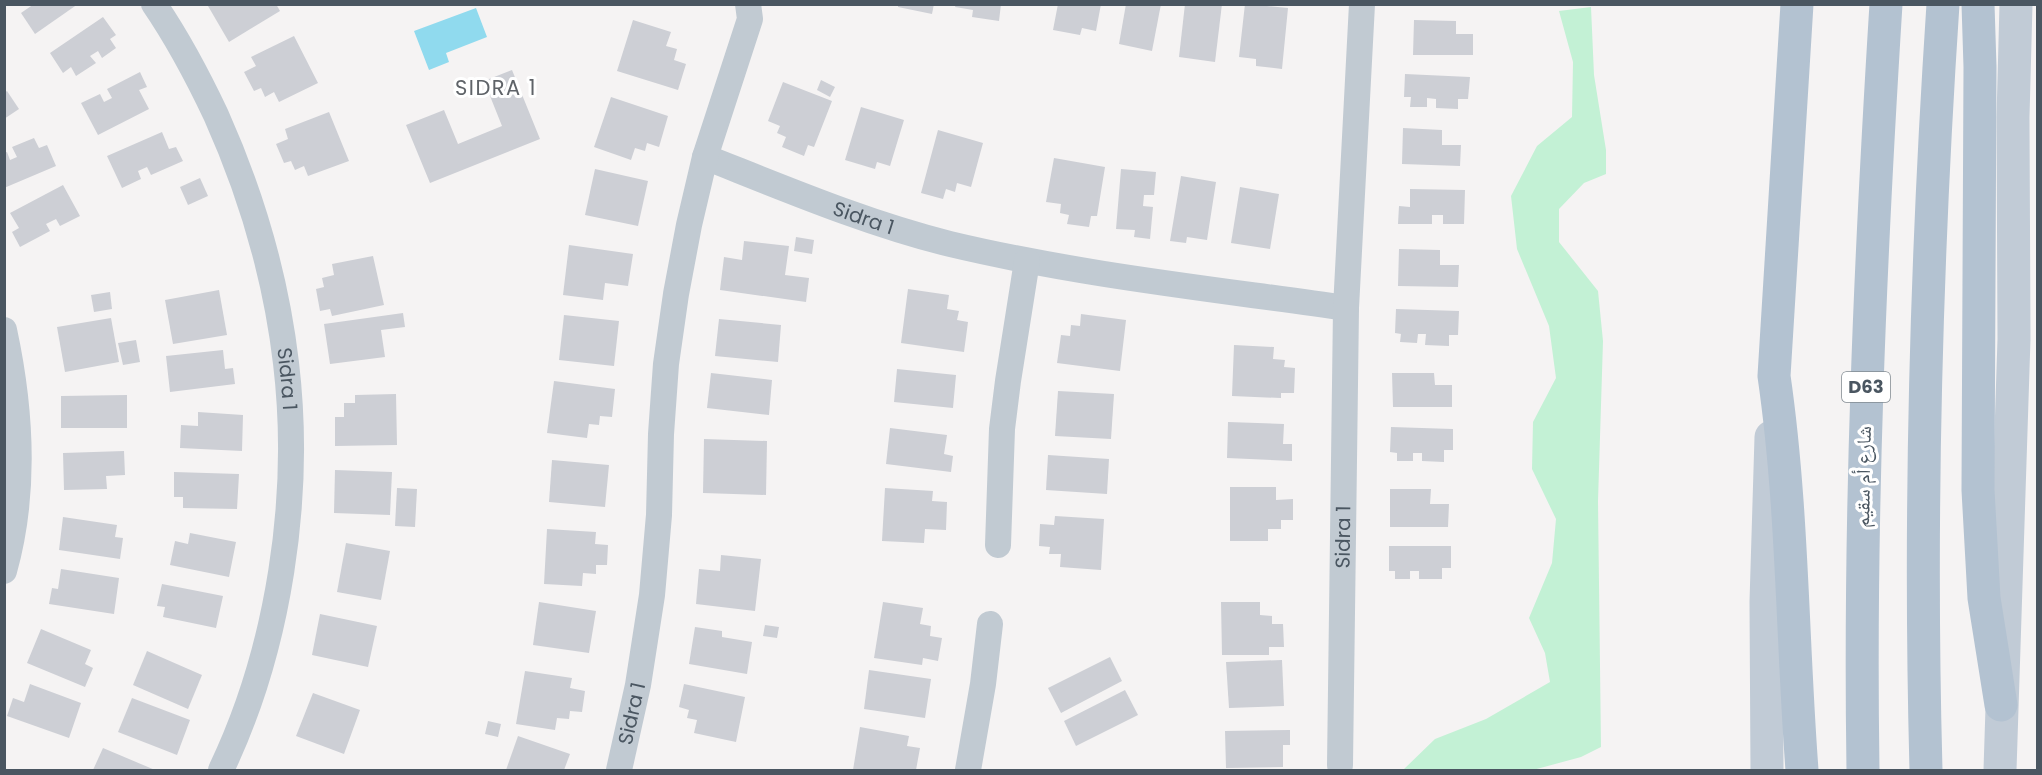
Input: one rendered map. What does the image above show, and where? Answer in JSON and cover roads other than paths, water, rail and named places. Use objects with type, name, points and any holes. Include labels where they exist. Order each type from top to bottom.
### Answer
[{"type":"main road","points":[[1767,771],[1766,602],[1774,376],[1797,4]]},
{"type":"main road","name":"شارع أم سقيم","points":[[1863,771],[1864,428],[1876,160],[1886,4]]},
{"type":"main road","points":[[1926,771],[1923,531],[1925,396],[1928,262],[1943,4]]},
{"type":"main road","points":[[1978,4],[1980,56],[1978,501],[1984,598],[2001,705]]},
{"type":"main road","points":[[2000,771],[2014,351],[2015,11]]},
{"type":"main road","points":[[2015,11],[2024,49],[2029,99],[2037,133]]},
{"type":"main road","points":[[1774,376],[1789,515],[1802,771]]},
{"type":"street","name":"Sidra 1","points":[[154,4],[200,81],[233,153],[257,226],[275,295],[286,363],[291,433],[289,501],[281,570],[268,638],[248,704],[221,771]]},
{"type":"street","name":"Sidra 1","points":[[619,771],[638,685],[652,595],[659,515],[666,364],[676,294],[705,157],[750,19],[748,4]]},
{"type":"street","name":"Sidra 1","points":[[1340,765],[1346,308],[1362,4]]},
{"type":"street","name":"Sidra 1","points":[[705,157],[836,209],[949,244],[1027,261],[1346,308]]},
{"type":"street","points":[[998,545],[1002,429],[1027,261]]},
{"type":"street","points":[[4,330],[14,373],[19,435],[17,497],[4,571]]},
{"type":"street","points":[[968,771],[983,684],[990,624]]},
{"type":"water","points":[[476,8],[487,37],[446,53],[449,62],[429,70],[414,31]]},
{"type":"district","name":"SIDRA 1","points":[[496,88]]}]
